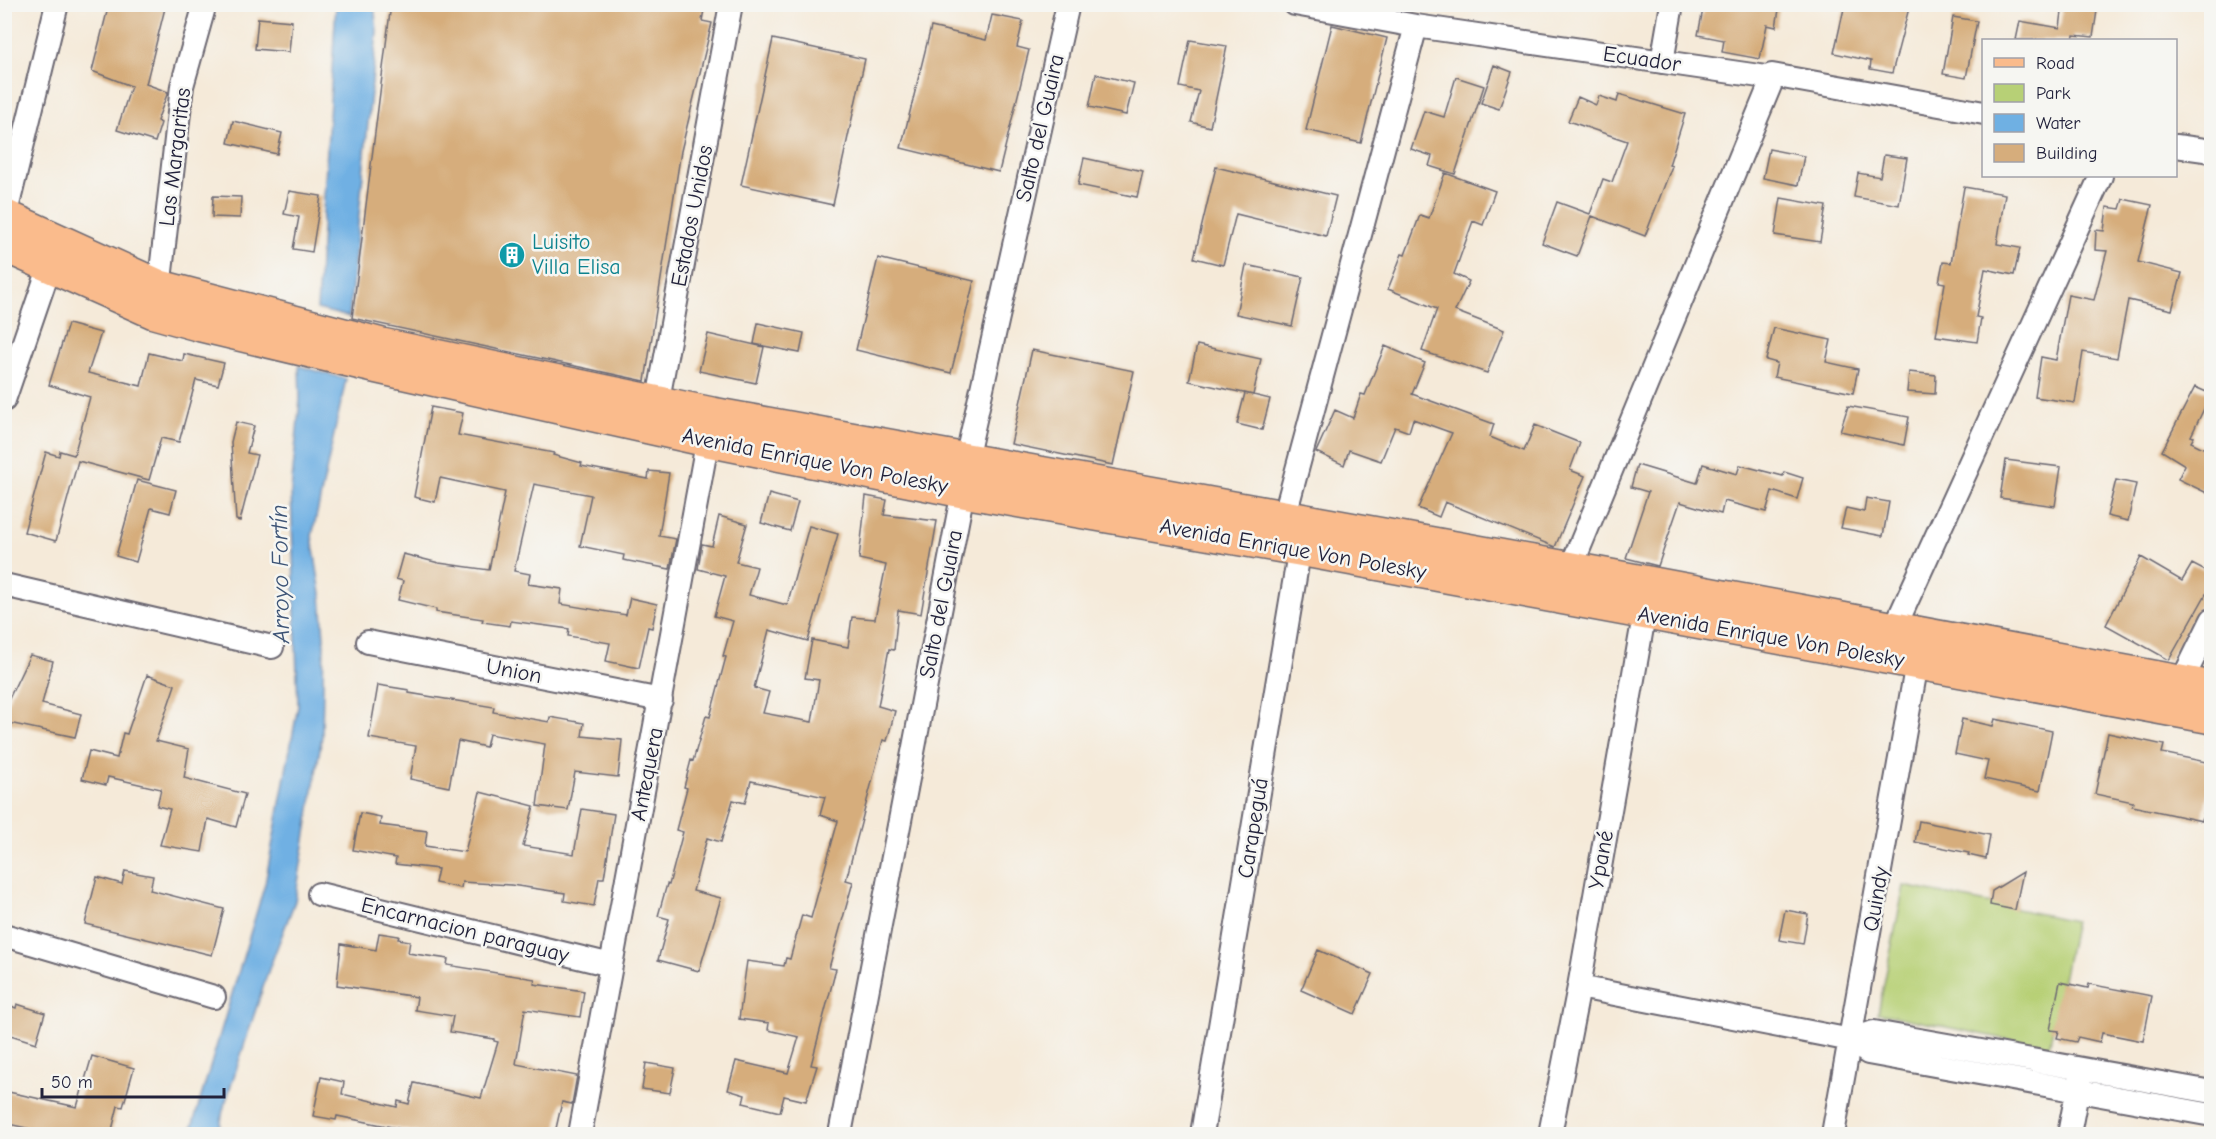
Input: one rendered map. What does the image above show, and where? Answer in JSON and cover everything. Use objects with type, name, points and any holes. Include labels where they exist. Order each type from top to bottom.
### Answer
[{"type":"main road","points":[[5,217],[54,253],[157,300]]},
{"type":"main road","points":[[4,245],[54,253]]},
{"type":"main road","name":"Avenida Enrique Von Polesky","points":[[157,300],[380,356],[710,427],[964,476],[1296,530],[1570,570],[1647,599]]},
{"type":"main road","name":"Avenida Enrique Von Polesky","points":[[1296,530],[1647,599],[1905,646],[2196,685]]},
{"type":"main road","name":"Avenida Enrique Von Polesky","points":[[1905,646],[2211,717]]},
{"type":"street","points":[[5,217],[57,4]]},
{"type":"street","name":"Las Margaritas","points":[[157,300],[182,86],[205,4]]},
{"type":"street","name":"Estados Unidos","points":[[656,415],[731,4]]},
{"type":"street","name":"Salto del Guaira","points":[[840,1134],[964,476],[1068,4]]},
{"type":"street","name":"Ecuador","points":[[1295,4],[1416,26],[1773,78],[1772,75],[1982,114]]},
{"type":"street","points":[[1662,62],[1672,4]]},
{"type":"street","name":"Carapeguá","points":[[1202,1134],[1296,530],[1416,26]]},
{"type":"street","points":[[1570,570],[1773,78]]},
{"type":"street","points":[[2177,146],[2211,151]]},
{"type":"street","name":"Quindy","points":[[1833,1134],[1851,1040],[1905,646],[2101,177]]},
{"type":"street","points":[[4,400],[54,253]]},
{"type":"street","name":"Antequera","points":[[580,1134],[710,427]]},
{"type":"street","points":[[4,585],[272,647]]},
{"type":"street","name":"Ypané","points":[[1550,1134],[1579,987],[1647,599]]},
{"type":"street","points":[[2196,685],[2211,620]]},
{"type":"street","name":"Union","points":[[368,642],[661,700]]},
{"type":"street","name":"Encarnacion paraguay","points":[[320,894],[611,965]]},
{"type":"street","points":[[4,935],[214,997]]},
{"type":"street","points":[[1579,987],[1851,1040],[1868,1053],[2080,1080],[2211,1092]]},
{"type":"street","points":[[2080,1080],[2211,1115]]},
{"type":"street","points":[[2069,1134],[2080,1080]]},
{"type":"green space","points":[[1904,886],[2075,921],[2049,1048],[1878,1013]]},
{"type":"water","points":[[336,5],[374,5],[377,31],[349,317],[317,309]]},
{"type":"water","points":[[299,366],[346,379],[312,536],[321,594],[324,639],[322,736],[295,901],[269,969],[223,1110],[219,1134],[190,1134],[265,884],[298,706],[291,491],[300,399]]},
{"type":"building","points":[[109,4],[166,4],[146,84],[168,92],[157,121],[161,123],[155,142],[117,130],[131,86],[92,71]]},
{"type":"building","name":"Luisito Villa Elisa","points":[[391,4],[705,4],[702,21],[712,23],[681,151],[645,381],[352,318]]},
{"type":"building","points":[[1704,4],[1780,4],[1776,27],[1767,25],[1760,59],[1722,52],[1724,40],[1698,35]]},
{"type":"building","points":[[1845,4],[1898,4],[1909,8],[1892,73],[1870,69],[1871,61],[1834,53]]},
{"type":"building","points":[[2063,4],[2098,4],[2093,37],[2074,35],[2073,39],[2016,39],[2020,21],[2060,28]]},
{"type":"building","points":[[992,15],[1023,21],[1017,47],[1029,50],[999,172],[901,148],[931,27],[986,40]]},
{"type":"building","points":[[1953,17],[1977,21],[1966,78],[1943,74]]},
{"type":"building","points":[[258,18],[292,21],[289,52],[255,49]]},
{"type":"building","points":[[1332,25],[1387,38],[1361,143],[1306,130]]},
{"type":"building","points":[[773,39],[865,59],[833,205],[741,185]]},
{"type":"building","points":[[1190,40],[1227,46],[1210,127],[1191,122],[1199,91],[1180,87]]},
{"type":"building","points":[[1494,65],[1512,72],[1499,109],[1481,103]]},
{"type":"building","points":[[1096,74],[1134,83],[1126,115],[1089,107]]},
{"type":"building","points":[[1456,77],[1484,86],[1455,174],[1429,166],[1432,156],[1411,149],[1424,111],[1444,117]]},
{"type":"building","points":[[1619,94],[1685,114],[1669,165],[1672,166],[1645,236],[1592,216],[1577,256],[1542,243],[1557,202],[1590,214],[1603,179],[1612,182],[1627,141],[1568,121],[1578,97],[1596,105],[1599,96],[1617,102]]},
{"type":"building","points":[[233,121],[282,133],[277,154],[228,143]]},
{"type":"building","points":[[1769,149],[1804,156],[1798,185],[1763,178]]},
{"type":"building","points":[[1884,155],[1907,158],[1899,205],[1854,197],[1858,173],[1880,177]]},
{"type":"building","points":[[1084,158],[1143,171],[1137,197],[1078,185]]},
{"type":"building","points":[[1216,167],[1336,196],[1326,236],[1236,214],[1223,265],[1194,258]]},
{"type":"building","points":[[1445,173],[1495,191],[1483,225],[1473,221],[1454,274],[1469,281],[1455,311],[1504,330],[1487,373],[1422,351],[1437,309],[1388,289],[1402,254],[1405,255],[1420,215],[1429,218]]},
{"type":"building","points":[[1964,187],[2005,194],[1997,244],[2020,248],[2014,275],[1985,269],[1976,317],[1981,318],[1977,342],[1936,336],[1945,283],[1939,282],[1943,262],[1951,263]]},
{"type":"building","points":[[289,191],[321,196],[312,252],[293,249],[299,217],[284,214]]},
{"type":"building","points":[[213,196],[241,197],[240,218],[212,217]]},
{"type":"building","points":[[1781,198],[1826,206],[1820,242],[1775,235]]},
{"type":"building","points":[[2123,199],[2152,205],[2138,262],[2182,273],[2172,310],[2128,300],[2117,358],[2083,352],[2075,403],[2035,397],[2041,357],[2056,360],[2068,295],[2094,300],[2107,251],[2095,250],[2096,230],[2104,231],[2107,207],[2120,209]]},
{"type":"building","points":[[878,258],[974,281],[951,373],[856,350]]},
{"type":"building","points":[[1246,265],[1303,277],[1292,326],[1236,314]]},
{"type":"building","points":[[758,323],[804,333],[800,353],[754,344]]},
{"type":"building","points":[[68,324],[101,333],[88,373],[141,386],[149,353],[183,361],[184,354],[224,363],[218,385],[196,380],[179,442],[161,438],[149,480],[78,461],[56,541],[24,532],[46,452],[59,456],[60,451],[74,455],[90,397],[49,385]]},
{"type":"building","points":[[1774,328],[1831,340],[1826,362],[1858,369],[1853,393],[1774,377],[1777,363],[1766,360]]},
{"type":"building","points":[[708,334],[764,347],[756,383],[699,371]]},
{"type":"building","points":[[1197,345],[1261,359],[1253,395],[1189,381]]},
{"type":"building","points":[[1385,346],[1425,363],[1412,394],[1494,424],[1490,437],[1524,451],[1535,425],[1580,443],[1570,470],[1585,476],[1555,547],[1445,502],[1439,517],[1418,508],[1452,433],[1413,419],[1409,432],[1395,427],[1381,461],[1349,450],[1344,465],[1316,452],[1335,410],[1353,418],[1361,394],[1365,395]]},
{"type":"building","points":[[1032,350],[1134,371],[1113,465],[1011,444]]},
{"type":"building","points":[[1909,372],[1936,375],[1935,394],[1907,392]]},
{"type":"building","points":[[2195,387],[2211,394],[2191,436],[2194,437],[2191,442],[2211,452],[2211,495],[2178,479],[2185,465],[2162,451]]},
{"type":"building","points":[[1245,393],[1270,399],[1262,430],[1237,424]]},
{"type":"building","points":[[1848,406],[1909,417],[1904,445],[1840,431]]},
{"type":"building","points":[[431,407],[463,413],[458,435],[554,453],[553,455],[582,463],[581,466],[648,479],[649,471],[669,473],[659,536],[676,539],[670,569],[623,560],[624,555],[580,546],[591,495],[534,484],[514,571],[530,574],[528,584],[562,589],[560,604],[626,615],[630,598],[657,604],[652,628],[648,627],[639,668],[606,661],[610,643],[568,636],[569,629],[511,621],[510,626],[482,622],[483,619],[436,612],[436,609],[398,600],[403,581],[396,579],[403,554],[439,563],[489,570],[505,492],[440,478],[435,502],[414,497]]},
{"type":"building","points":[[236,422],[254,426],[247,453],[257,455],[240,521],[236,520],[231,442]]},
{"type":"building","points":[[2006,460],[2061,467],[2055,506],[2000,498]]},
{"type":"building","points":[[1703,464],[1737,474],[1740,465],[1783,476],[1784,472],[1803,478],[1797,499],[1772,491],[1766,512],[1724,501],[1721,514],[1680,502],[1658,566],[1626,558],[1648,492],[1631,487],[1637,465],[1697,483]]},
{"type":"building","points":[[137,480],[176,490],[170,513],[151,508],[136,562],[116,556]]},
{"type":"building","points":[[2116,480],[2136,484],[2128,521],[2107,516]]},
{"type":"building","points":[[769,494],[798,502],[790,531],[761,523]]},
{"type":"building","points":[[866,496],[887,500],[884,515],[937,521],[921,614],[898,610],[894,650],[889,649],[878,706],[895,711],[887,741],[883,740],[846,880],[853,882],[829,968],[836,969],[811,1065],[817,1066],[806,1101],[784,1096],[780,1112],[743,1103],[745,1095],[728,1090],[736,1061],[788,1073],[799,1037],[768,1030],[769,1023],[739,1019],[747,961],[784,966],[786,958],[790,959],[802,915],[811,918],[838,821],[820,815],[825,797],[751,781],[745,803],[733,800],[721,842],[707,838],[693,891],[721,898],[699,971],[658,960],[669,919],[658,916],[683,832],[676,830],[687,788],[684,787],[706,716],[710,717],[733,621],[714,616],[725,576],[698,569],[702,544],[712,546],[719,516],[747,524],[736,562],[757,567],[749,595],[787,605],[809,526],[838,534],[808,641],[769,630],[754,688],[769,692],[763,713],[812,722],[819,680],[805,678],[812,640],[848,647],[852,617],[875,619],[886,565],[859,559]]},
{"type":"building","points":[[1866,498],[1889,502],[1883,536],[1841,528],[1846,508],[1864,512]]},
{"type":"building","points":[[2141,557],[2182,581],[2192,564],[2211,574],[2211,585],[2169,660],[2106,625]]},
{"type":"building","points":[[30,655],[53,661],[42,704],[81,714],[75,737],[4,722],[4,709]]},
{"type":"building","points":[[147,675],[175,685],[156,741],[189,749],[184,778],[245,794],[236,827],[208,819],[202,852],[160,845],[170,809],[157,806],[161,789],[108,777],[106,785],[82,779],[89,751],[117,758],[123,733],[127,734]]},
{"type":"building","points":[[378,685],[409,690],[409,693],[494,707],[493,712],[549,722],[550,717],[584,723],[582,736],[622,740],[618,777],[575,772],[568,810],[537,806],[545,744],[489,734],[486,747],[458,741],[449,787],[410,779],[416,746],[369,738]]},
{"type":"building","points":[[1962,719],[1993,726],[1995,719],[2052,731],[2040,791],[1984,779],[1988,761],[1955,754]]},
{"type":"building","points":[[2108,733],[2164,745],[2162,753],[2211,763],[2211,777],[2202,821],[2132,806],[2133,802],[2095,794]]},
{"type":"building","points":[[480,792],[534,806],[523,846],[574,854],[582,809],[614,814],[604,878],[599,878],[594,906],[564,901],[565,893],[511,885],[462,882],[461,888],[435,883],[438,869],[395,864],[396,858],[353,850],[360,813],[381,817],[380,825],[427,831],[425,846],[465,852]]},
{"type":"building","points":[[1919,821],[1990,835],[1986,859],[1968,855],[1969,853],[1915,842]]},
{"type":"building","points":[[125,871],[153,876],[150,890],[224,909],[212,955],[85,924],[97,877],[122,884]]},
{"type":"building","points":[[2023,872],[2015,910],[1990,905],[1992,891]]},
{"type":"building","points":[[1785,910],[1808,914],[1803,944],[1779,940]]},
{"type":"building","points":[[379,933],[399,936],[398,939],[410,941],[408,953],[448,959],[447,965],[535,979],[534,984],[584,991],[580,1017],[525,1009],[516,1064],[577,1076],[572,1104],[562,1102],[555,1133],[541,1130],[540,1134],[426,1134],[337,1116],[336,1120],[313,1116],[321,1077],[344,1082],[342,1094],[397,1107],[398,1101],[409,1104],[414,1083],[481,1098],[498,1042],[494,1039],[450,1032],[453,1016],[415,1010],[417,997],[337,985],[341,944],[376,950]]},
{"type":"building","points":[[1318,950],[1373,974],[1355,1014],[1301,990]]},
{"type":"building","points":[[2060,982],[2088,988],[2089,984],[2152,996],[2143,1041],[2102,1033],[2100,1042],[2078,1037],[2076,1042],[2057,1038],[2059,1031],[2050,1030]]},
{"type":"building","points":[[4,1004],[16,1008],[17,1004],[45,1013],[36,1043],[4,1033]]},
{"type":"building","points":[[92,1056],[134,1068],[123,1107],[118,1106],[111,1134],[53,1134],[4,1123],[4,1091],[77,1107]]},
{"type":"building","points":[[646,1063],[675,1068],[670,1093],[642,1089]]},
{"type":"place","name":"Luisito Villa Elisa","points":[[512,255]]},
{"type":"water label","name":"Arroyo Fortín","points":[[280,574]]}]
